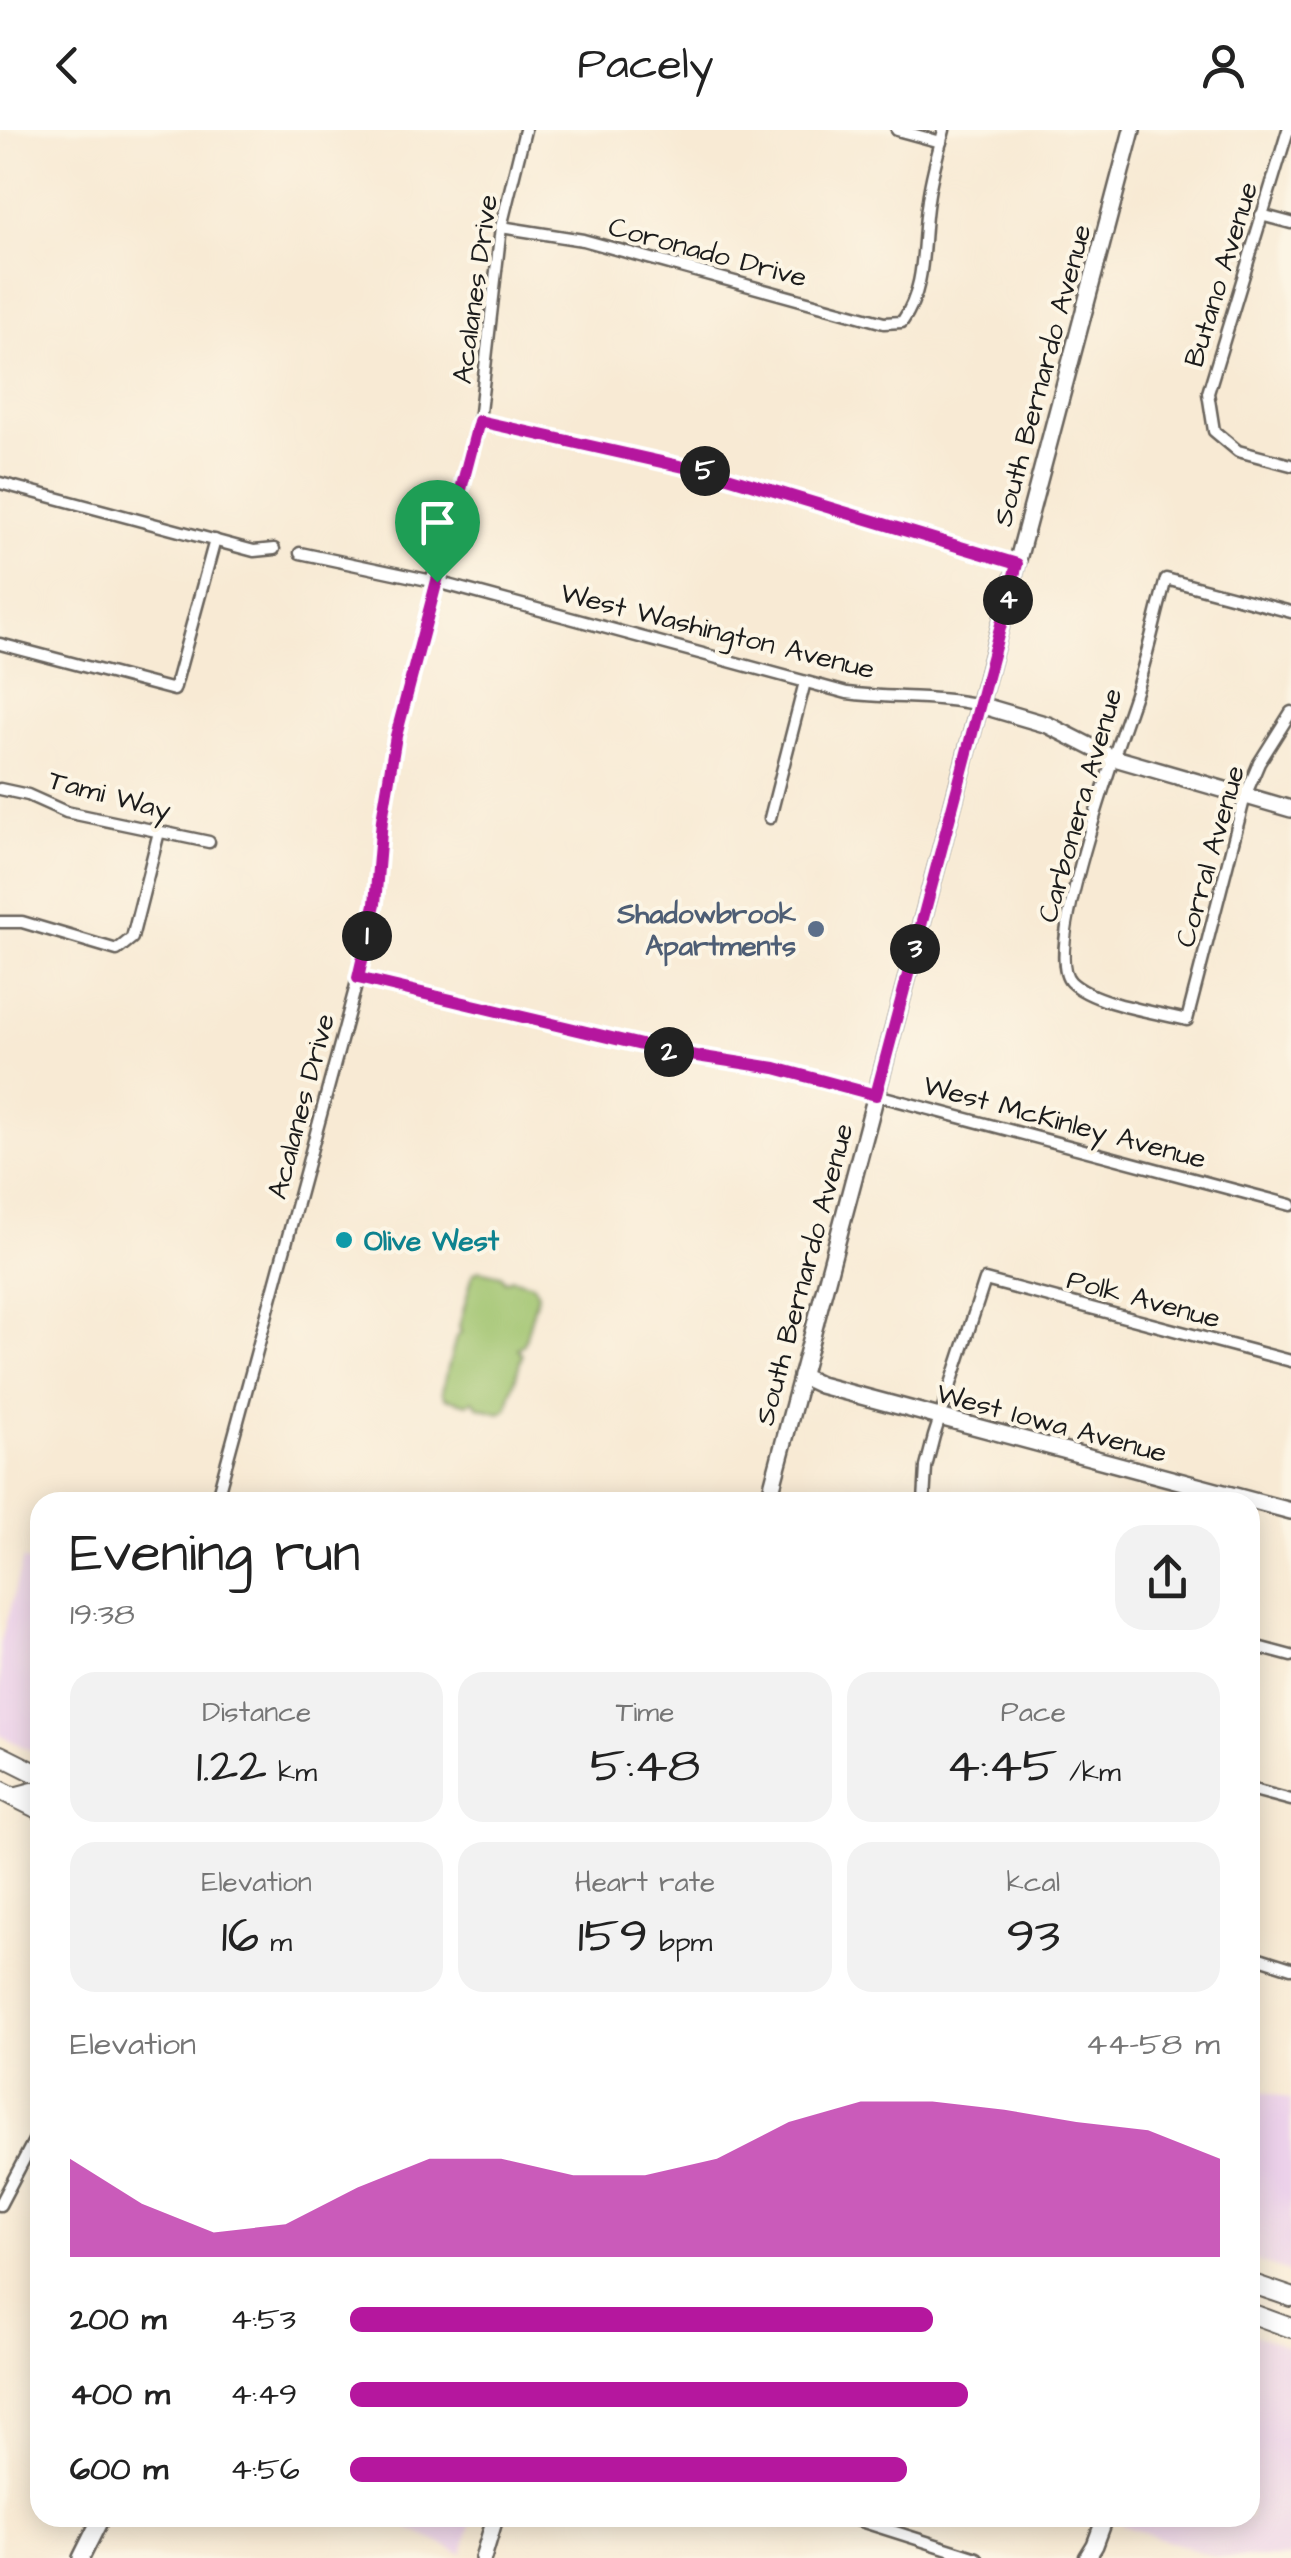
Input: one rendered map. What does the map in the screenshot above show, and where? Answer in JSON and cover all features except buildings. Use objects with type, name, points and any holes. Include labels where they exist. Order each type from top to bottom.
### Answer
[{"type":"main road","points":[[0,1755],[30,1769]]},
{"type":"main road","points":[[7,1794],[30,1805]]},
{"type":"main road","points":[[1260,2286],[1291,2297]]},
{"type":"main road","points":[[1260,2317],[1291,2328]]},
{"type":"street","name":"Acalanes Drive","points":[[219,1492],[375,904],[382,820],[396,736],[479,421],[501,227],[525,130]]},
{"type":"street","points":[[896,130],[943,136]]},
{"type":"street","name":"South Bernardo Avenue","points":[[771,1492],[1132,130]]},
{"type":"street","name":"Butano Avenue","points":[[1288,130],[1208,393],[1214,431],[1238,451],[1291,465]]},
{"type":"street","name":"Coronado Drive","points":[[501,227],[584,240],[884,322],[902,322],[912,308],[922,275],[928,200],[943,136]]},
{"type":"street","points":[[1261,215],[1291,222]]},
{"type":"street","points":[[479,421],[724,476],[1017,564]]},
{"type":"street","points":[[0,484],[254,551],[274,549]]},
{"type":"street","points":[[0,644],[174,690],[214,540]]},
{"type":"street","name":"West Washington Avenue","points":[[300,553],[437,582],[805,682],[883,698],[935,697],[980,705],[1048,725],[1111,757],[1291,808]]},
{"type":"street","name":"Carbonera Avenue","points":[[1187,1020],[1102,998],[1070,982],[1063,968],[1066,926],[1111,757],[1134,696],[1166,579],[1291,612]]},
{"type":"street","points":[[770,818],[805,682]]},
{"type":"street","name":"Corral Avenue","points":[[1187,1020],[1245,796],[1258,762],[1291,712]]},
{"type":"street","name":"Tami Way","points":[[0,788],[66,812],[209,842]]},
{"type":"street","points":[[0,922],[22,922],[117,950],[132,938],[159,832]]},
{"type":"street","name":"West McKinley Avenue","points":[[358,978],[671,1052],[775,1068],[1291,1205]]},
{"type":"street","name":"Polk Avenue","points":[[942,1418],[985,1280],[1291,1361]]},
{"type":"street","name":"West Iowa Avenue","points":[[801,1376],[820,1385],[1220,1492]]},
{"type":"street","points":[[925,1492],[926,1467],[942,1418]]},
{"type":"street","name":"West Iowa Avenue","points":[[1260,1503],[1291,1511]]},
{"type":"street","points":[[1260,1648],[1291,1656]]},
{"type":"street","points":[[1260,1792],[1291,1800]]},
{"type":"street","points":[[1260,1958],[1291,1968]]},
{"type":"street","points":[[0,2206],[30,2148]]},
{"type":"street","points":[[81,2558],[96,2527]]},
{"type":"street","points":[[483,2558],[492,2527]]},
{"type":"street","points":[[879,2527],[977,2558]]},
{"type":"street","points":[[1086,2558],[1096,2546],[1102,2527]]},
{"type":"shaded area","points":[[23,1559],[30,1563],[30,1750],[0,1735],[0,1645]]},
{"type":"shaded area","points":[[1260,2090],[1291,2100],[1291,2273],[1260,2262]]},
{"type":"shaded area","points":[[1260,2337],[1291,2348],[1291,2558],[1218,2558],[1128,2527],[1260,2527]]},
{"type":"shaded area","points":[[406,2527],[470,2527],[463,2554]]},
{"type":"green space","points":[[479,1270],[501,1275],[505,1281],[512,1278],[533,1284],[538,1293],[524,1344],[518,1348],[522,1355],[507,1409],[500,1413],[478,1407],[473,1400],[467,1404],[445,1398],[442,1391],[456,1337],[461,1333],[459,1327],[473,1273]]},
{"type":"place","name":"Shadowbrook Apartments","points":[[816,929]]},
{"type":"place","name":"Olive West","points":[[344,1240]]},
{"type":"route","points":[[479,421],[724,476],[1017,564],[876,1095],[775,1068],[671,1052],[358,978],[375,904],[382,820],[396,736],[437,582],[479,421]]}]
